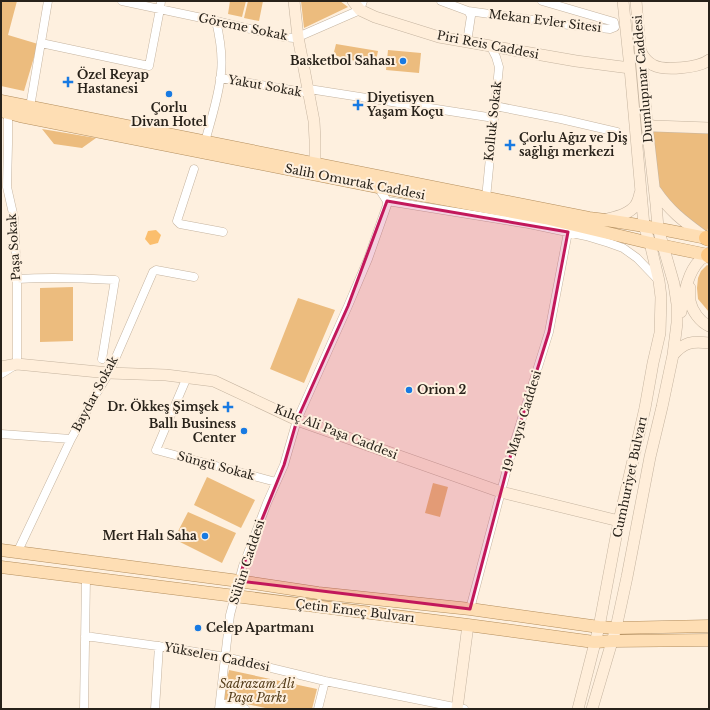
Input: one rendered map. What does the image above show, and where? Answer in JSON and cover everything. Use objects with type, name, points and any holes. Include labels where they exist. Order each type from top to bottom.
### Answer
[{"type":"main road","points":[[294,1],[298,37],[314,121],[315,164]]},
{"type":"main road","name":"Dumlupınar Caddesi","points":[[623,1],[644,226]]},
{"type":"main road","name":"Dumlupınar Caddesi","points":[[636,1],[654,188]]},
{"type":"main road","name":"Piri Reis Caddesi","points":[[359,4],[375,17],[438,37],[576,61],[630,68]]},
{"type":"main road","points":[[640,51],[646,61],[660,68],[682,68],[705,63],[709,60]]},
{"type":"main road","points":[[644,77],[648,72],[660,68]]},
{"type":"main road","name":"Salih Omurtak Caddesi","points":[[1,101],[486,198],[589,218],[658,228],[708,239]]},
{"type":"main road","name":"Salih Omurtak Caddesi","points":[[4,112],[378,187],[545,218],[709,256]]},
{"type":"main road","points":[[647,125],[709,128]]},
{"type":"main road","points":[[654,188],[664,203],[671,210],[708,239]]},
{"type":"main road","name":"Cumhuriyet Bulvarı","points":[[592,709],[616,628],[650,457],[673,352],[677,323],[677,304],[674,284],[658,228],[654,188]]},
{"type":"main road","points":[[604,220],[623,214],[633,208],[641,191]]},
{"type":"main road","name":"Cumhuriyet Bulvarı","points":[[578,709],[599,627],[619,521],[645,408],[660,333],[661,297],[659,281],[650,243],[644,226]]},
{"type":"main road","points":[[673,352],[684,293],[689,278],[700,260],[709,256]]},
{"type":"main road","points":[[689,278],[690,302],[694,312],[705,324],[709,326]]},
{"type":"main road","points":[[673,352],[689,343],[709,343]]},
{"type":"main road","name":"Kılıç Ali Paşa Caddesi","points":[[1,367],[17,364],[109,373],[166,375],[214,381],[297,420],[501,492],[619,521]]},
{"type":"main road","name":"Çetin Emeç Bulvarı","points":[[1,550],[318,592],[470,609],[599,627],[709,626]]},
{"type":"main road","name":"Çetin Emeç Bulvarı","points":[[1,567],[594,642],[709,640]]},
{"type":"main road","points":[[460,708],[468,625]]},
{"type":"street","points":[[30,107],[48,1]]},
{"type":"street","name":"Göreme Sokak","points":[[122,1],[160,5],[216,21],[294,38],[359,4]]},
{"type":"street","points":[[441,1],[468,10],[471,16],[467,42]]},
{"type":"street","name":"Mekan Evler Sitesi","points":[[468,10],[569,25],[610,29],[615,27],[614,22],[542,1]]},
{"type":"street","points":[[41,43],[149,66],[160,5]]},
{"type":"street","points":[[205,142],[218,93],[220,78],[220,42],[216,21]]},
{"type":"street","name":"Kolluk Sokak","points":[[486,198],[499,67],[491,47]]},
{"type":"street","name":"Yakut Sokak","points":[[220,78],[494,118]]},
{"type":"street","points":[[495,106],[617,132]]},
{"type":"street","name":"Paşa Sokak","points":[[4,112],[8,144],[7,187],[14,218],[17,279],[17,364]]},
{"type":"street","points":[[194,169],[177,221],[180,224],[223,232]]},
{"type":"street","points":[[378,187],[387,201],[530,224],[586,236],[609,243],[623,248],[637,258],[659,281]]},
{"type":"street","name":"Sülün Caddesi","points":[[219,706],[230,615],[243,566],[267,503],[284,465],[297,420],[368,259],[387,205],[387,201]]},
{"type":"street","name":"19 Mayıs Caddesi","points":[[470,609],[512,450],[549,332],[568,232]]},
{"type":"street","name":"Baydar Sokak","points":[[17,552],[71,439],[109,373],[153,272],[156,270],[194,277]]},
{"type":"street","points":[[17,279],[41,277],[115,280],[102,359]]},
{"type":"street","points":[[1,374],[17,364]]},
{"type":"street","name":"Süngü Sokak","points":[[187,377],[156,450],[276,482]]},
{"type":"street","points":[[1,434],[71,439]]},
{"type":"street","points":[[84,709],[86,577]]},
{"type":"street","name":"Yükselen Caddesi","points":[[86,636],[225,657],[325,681],[460,708]]},
{"type":"street","points":[[155,709],[159,646]]},
{"type":"street","points":[[318,709],[325,681]]},
{"type":"street","points":[[219,706],[245,709]]},
{"type":"highlighted area","points":[[387,201],[568,232],[549,332],[512,450],[470,609],[239,581],[243,566],[284,465],[297,420],[348,306]]},
{"type":"green space","points":[[1,1],[17,1],[8,35],[38,44],[24,91],[1,86]]},
{"type":"green space","points":[[230,1],[246,1],[242,17],[228,14]]},
{"type":"green space","points":[[248,1],[263,1],[259,21],[244,18]]},
{"type":"green space","points":[[301,1],[340,1],[348,7],[304,28]]},
{"type":"green space","points":[[336,44],[378,51],[376,61],[374,63],[355,61],[337,56],[334,52]]},
{"type":"green space","name":"Basketbol Sahası","points":[[388,50],[421,53],[419,73],[386,70]]},
{"type":"green space","points":[[647,125],[709,128],[709,223],[706,238],[654,188]]},
{"type":"green space","points":[[42,129],[96,138],[82,148],[54,144]]},
{"type":"green space","points":[[707,265],[709,266],[709,312],[698,299],[697,288],[698,278],[701,271]]},
{"type":"green space","points":[[73,287],[73,341],[40,342],[40,288]]},
{"type":"green space","points":[[298,298],[335,310],[304,383],[270,369]]},
{"type":"green space","name":"Mert Halı Saha","points":[[207,477],[255,500],[241,528],[194,505]]},
{"type":"green space","points":[[433,483],[448,487],[440,517],[425,513]]},
{"type":"green space","name":"Mert Halı Saha","points":[[188,512],[236,533],[222,563],[174,539]]},
{"type":"green space","name":"Sadrazam Ali Paşa Parkı","points":[[229,670],[317,689],[312,709],[270,709],[223,699]]},
{"type":"shaded area","points":[[156,230],[161,235],[158,243],[150,245],[145,239],[148,231]]},
{"type":"place","name":"Basketbol Sahası","points":[[403,61]]},
{"type":"place","name":"Özel Reyap Hastanesi","points":[[68,82]]},
{"type":"place","name":"Çorlu Divan Hotel","points":[[169,94]]},
{"type":"place","name":"Diyetisyen Yaşam Koçu","points":[[358,105]]},
{"type":"place","name":"Çorlu Ağız ve Diş sağlığı merkezi","points":[[510,145]]},
{"type":"place","name":"Orion 2","points":[[409,390]]},
{"type":"place","name":"Dr. Ökkeş Şimşek","points":[[228,407]]},
{"type":"place","name":"Ballı Business Center","points":[[244,431]]},
{"type":"place","name":"Mert Halı Saha","points":[[205,536]]},
{"type":"place","name":"Celep Apartmanı","points":[[198,628]]}]
